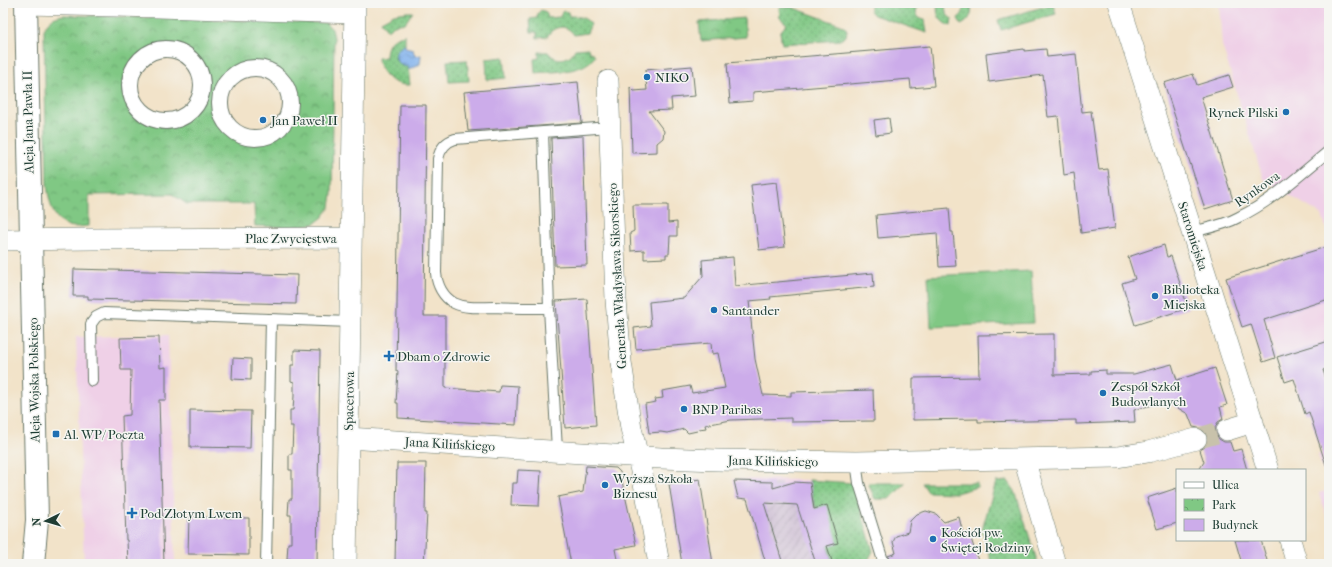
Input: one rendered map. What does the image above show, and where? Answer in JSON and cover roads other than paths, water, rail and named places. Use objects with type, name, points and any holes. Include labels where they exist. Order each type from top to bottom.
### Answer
[{"type":"main road","name":"Aleja Jana Pawła II","points":[[26,4],[31,239]]},
{"type":"main road","name":"Aleja Wojska Polskiego","points":[[31,239],[37,520],[33,564]]},
{"type":"main road","name":"Aleja Wojska Polskiego","points":[[37,520],[44,564]]},
{"type":"street","name":"Staromiejska","points":[[1119,3],[1268,469]]},
{"type":"street","name":"Plac Zwycięstwa","points":[[3,240],[351,238],[355,8],[160,7],[26,4]]},
{"type":"street","points":[[164,49],[178,51],[190,59],[198,70],[202,84],[200,97],[190,112],[178,119],[164,121],[151,118],[139,110],[133,100],[129,85],[131,74],[138,62],[148,54],[164,49]]},
{"type":"street","points":[[253,69],[267,71],[279,78],[286,87],[289,98],[288,113],[281,126],[272,134],[258,138],[246,137],[233,130],[221,111],[221,96],[228,82],[238,73],[253,69]]},
{"type":"street","name":"Generała Władysława Sikorskiego","points":[[608,81],[618,332],[630,428],[646,492],[659,564]]},
{"type":"street","name":"Spacerowa","points":[[346,564],[351,238]]},
{"type":"street","points":[[1227,430],[1253,422]]},
{"type":"street","name":"Jana Kilińskiego","points":[[348,438],[710,459],[856,462],[1096,459],[1131,456],[1196,439]]},
{"type":"street","points":[[1024,459],[1054,564]]},
{"type":"street","points":[[1290,541],[1297,564]]},
{"type":"lane","points":[[549,308],[467,307],[454,303],[444,294],[437,280],[436,273],[438,159],[440,150],[449,141],[455,139],[610,127]]},
{"type":"lane","points":[[543,132],[549,308],[557,450]]},
{"type":"lane","name":"Rynkowa","points":[[1192,232],[1227,222],[1249,212],[1329,151]]},
{"type":"lane","points":[[92,381],[91,324],[96,317],[104,313],[350,322]]},
{"type":"lane","points":[[266,564],[271,319]]},
{"type":"lane","points":[[856,462],[859,483],[883,564]]},
{"type":"water","points":[[404,45],[406,48],[413,50],[415,56],[421,55],[420,64],[408,70],[408,67],[399,64],[396,59],[397,50]]},
{"type":"tunnel","points":[[1196,439],[1227,430]]},
{"type":"place","name":"NIKO","points":[[647,77]]},
{"type":"place","name":"Rynek Pilski","points":[[1286,112]]},
{"type":"place","name":"Jan Paweł II","points":[[263,120]]},
{"type":"place","name":"Biblioteka Miejska","points":[[1155,296]]},
{"type":"place","name":"Santander","points":[[714,310]]},
{"type":"place","name":"Dbam o Zdrowie","points":[[389,356]]},
{"type":"place","name":"Zespół Szkół Budowlanych","points":[[1103,393]]},
{"type":"place","name":"BNP Paribas","points":[[684,409]]},
{"type":"place","name":"Al. WP/ Poczta","points":[[56,434]]},
{"type":"place","name":"Wyższa Szkoła Biznesu","points":[[605,485]]},
{"type":"place","name":"Pod Złotym Lwem","points":[[132,513]]},
{"type":"place","name":"Kościół pw. Świętej Rodziny","points":[[933,539]]}]
